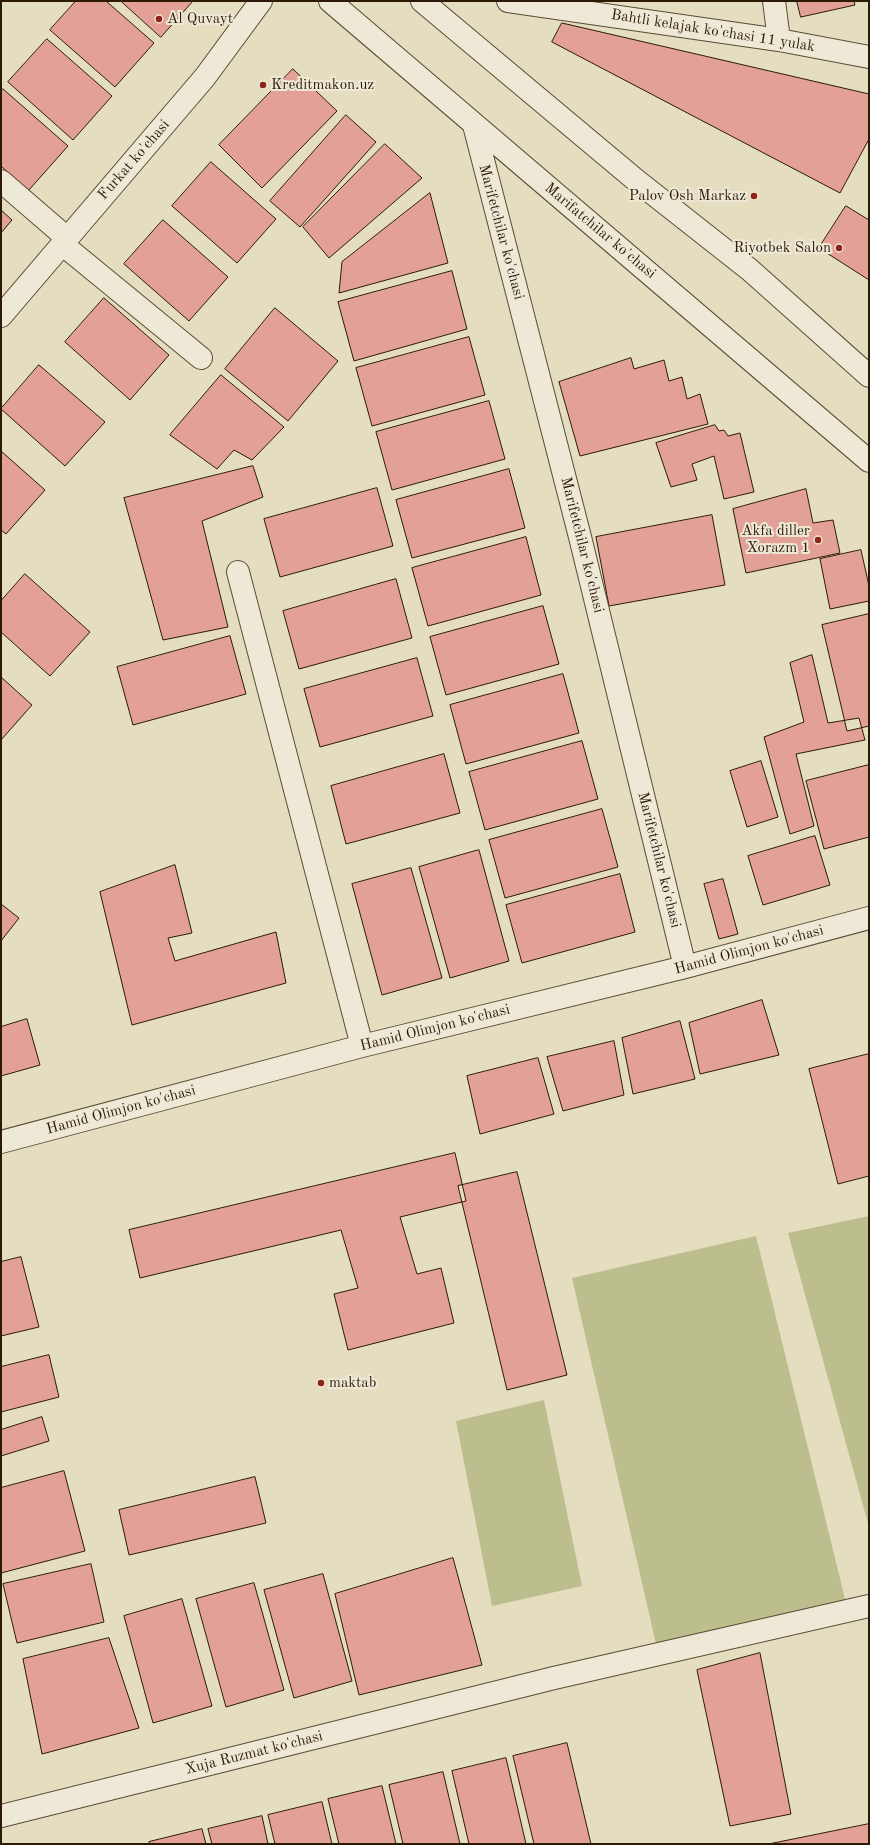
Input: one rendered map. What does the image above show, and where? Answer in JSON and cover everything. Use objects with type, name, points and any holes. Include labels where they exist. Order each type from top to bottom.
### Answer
[{"type":"street","name":"Furkat ko'chasi","points":[[1,316],[205,77],[261,1]]},
{"type":"street","name":"Marifatchilar ko'chasi","points":[[330,1],[474,125],[630,255],[869,461]]},
{"type":"street","points":[[422,1],[630,176],[750,270],[869,376]]},
{"type":"street","name":"Bahtli kelajak ko'chasi 11 yulak","points":[[508,1],[779,40],[869,57]]},
{"type":"street","points":[[774,1],[779,40]]},
{"type":"street","name":"Marifetchilar ko'chasi","points":[[474,125],[580,537],[685,967]]},
{"type":"street","points":[[1,181],[65,241],[202,358]]},
{"type":"street","points":[[238,572],[362,1046]]},
{"type":"street","name":"Hamid Olimjon ko'chasi","points":[[1,1142],[362,1046],[685,967],[869,918]]},
{"type":"street","name":"Xuja Ruzmat ko'chasi","points":[[1,1816],[507,1691],[554,1678],[869,1606]]},
{"type":"green space","points":[[869,1216],[869,1527],[788,1233]]},
{"type":"green space","points":[[756,1236],[846,1603],[656,1644],[572,1278]]},
{"type":"green space","points":[[544,1400],[582,1586],[492,1606],[456,1421]]},
{"type":"building","points":[[76,1],[106,1],[154,43],[115,87],[50,30]]},
{"type":"building","name":"Al Quvayt","points":[[121,1],[193,1],[161,37]]},
{"type":"building","points":[[797,1],[854,1],[855,5],[801,17]]},
{"type":"building","points":[[562,23],[869,94],[869,139],[840,193],[552,42]]},
{"type":"building","points":[[47,39],[112,96],[73,140],[8,82]]},
{"type":"building","points":[[293,69],[337,111],[262,188],[219,145]]},
{"type":"building","points":[[3,89],[68,146],[28,191],[1,166],[1,91]]},
{"type":"building","points":[[346,115],[376,142],[300,227],[270,201]]},
{"type":"building","points":[[385,144],[422,178],[329,258],[303,227]]},
{"type":"building","points":[[211,162],[276,219],[237,263],[172,206]]},
{"type":"building","points":[[430,193],[448,263],[339,293],[342,262]]},
{"type":"building","points":[[846,206],[869,220],[869,280],[819,248]]},
{"type":"building","points":[[1,210],[12,220],[1,233]]},
{"type":"building","points":[[163,220],[228,277],[189,321],[124,264]]},
{"type":"building","points":[[452,271],[467,329],[354,361],[338,302]]},
{"type":"building","points":[[104,298],[169,355],[130,400],[65,342]]},
{"type":"building","points":[[275,308],[338,361],[288,421],[225,369]]},
{"type":"building","points":[[469,337],[485,395],[372,426],[356,368]]},
{"type":"building","points":[[631,358],[634,369],[664,360],[669,381],[682,377],[687,399],[700,394],[708,424],[580,456],[559,382]]},
{"type":"building","points":[[39,365],[105,422],[65,466],[1,409]]},
{"type":"building","points":[[221,375],[284,427],[252,460],[234,450],[217,469],[170,435]]},
{"type":"building","points":[[489,401],[505,459],[392,490],[376,432]]},
{"type":"building","points":[[715,425],[719,431],[724,430],[728,436],[740,433],[754,492],[724,499],[714,456],[692,464],[697,480],[671,487],[656,443]]},
{"type":"building","points":[[1,451],[45,490],[6,534],[1,530]]},
{"type":"building","points":[[253,466],[263,497],[202,521],[228,627],[163,640],[124,498]]},
{"type":"building","points":[[509,469],[525,528],[412,558],[396,500]]},
{"type":"building","points":[[377,488],[393,546],[280,577],[264,519]]},
{"type":"building","points":[[806,489],[813,523],[833,520],[840,553],[746,573],[733,509]]},
{"type":"building","points":[[712,515],[725,585],[609,606],[596,537]]},
{"type":"building","points":[[526,537],[541,595],[428,626],[412,568]]},
{"type":"building","points":[[861,550],[869,586],[869,601],[830,609],[820,559]]},
{"type":"building","points":[[25,574],[90,632],[50,676],[1,632],[1,601]]},
{"type":"building","points":[[396,579],[412,638],[299,669],[283,611]]},
{"type":"building","points":[[543,606],[559,664],[446,695],[430,637]]},
{"type":"building","points":[[869,614],[869,726],[847,731],[822,625]]},
{"type":"building","points":[[230,636],[246,694],[133,725],[117,667]]},
{"type":"building","points":[[812,655],[828,723],[859,718],[865,740],[796,754],[814,826],[790,834],[764,737],[804,722],[790,663]]},
{"type":"building","points":[[417,658],[433,716],[320,747],[304,689]]},
{"type":"building","points":[[563,674],[579,733],[466,764],[450,705]]},
{"type":"building","points":[[1,677],[32,705],[1,740]]},
{"type":"building","points":[[582,741],[598,799],[485,830],[469,772]]},
{"type":"building","points":[[444,754],[460,813],[346,844],[331,786]]},
{"type":"building","points":[[761,761],[778,817],[747,827],[730,771]]},
{"type":"building","points":[[869,765],[869,837],[824,849],[806,781]]},
{"type":"building","points":[[602,809],[618,867],[505,898],[489,840]]},
{"type":"building","points":[[815,836],[830,885],[763,905],[748,856]]},
{"type":"building","points":[[479,850],[509,961],[450,978],[419,867]]},
{"type":"building","points":[[175,865],[192,933],[168,938],[175,961],[276,932],[286,983],[132,1025],[100,892]]},
{"type":"building","points":[[411,868],[442,978],[382,995],[352,884]]},
{"type":"building","points":[[620,874],[635,932],[522,963],[506,905]]},
{"type":"building","points":[[723,879],[738,934],[719,939],[704,884]]},
{"type":"building","points":[[1,904],[19,918],[1,941]]},
{"type":"building","points":[[762,1000],[779,1055],[700,1074],[689,1023]]},
{"type":"building","points":[[27,1019],[40,1065],[1,1076],[1,1027]]},
{"type":"building","points":[[680,1021],[695,1079],[633,1094],[622,1038]]},
{"type":"building","points":[[614,1041],[624,1095],[563,1111],[547,1057]]},
{"type":"building","points":[[869,1054],[869,1176],[838,1184],[809,1069]]},
{"type":"building","points":[[538,1058],[554,1114],[480,1134],[467,1076]]},
{"type":"building","points":[[455,1153],[466,1201],[400,1217],[417,1274],[441,1268],[454,1323],[348,1350],[334,1294],[358,1288],[341,1230],[140,1278],[129,1230]]},
{"type":"building","points":[[517,1172],[567,1375],[507,1390],[458,1186]]},
{"type":"building","points":[[21,1257],[39,1327],[1,1336],[1,1262]]},
{"type":"building","points":[[49,1355],[59,1397],[1,1412],[1,1367]]},
{"type":"building","points":[[42,1417],[49,1441],[1,1456],[1,1430]]},
{"type":"building","points":[[64,1471],[85,1551],[1,1573],[1,1488]]},
{"type":"building","points":[[255,1477],[266,1523],[129,1555],[119,1510]]},
{"type":"building","points":[[453,1558],[482,1665],[359,1695],[335,1594]]},
{"type":"building","points":[[91,1564],[104,1622],[17,1643],[3,1584]]},
{"type":"building","points":[[323,1574],[352,1681],[294,1698],[264,1590]]},
{"type":"building","points":[[254,1583],[284,1690],[226,1707],[196,1599]]},
{"type":"building","points":[[182,1599],[212,1706],[153,1723],[124,1616]]},
{"type":"building","points":[[109,1638],[139,1728],[42,1754],[23,1659]]},
{"type":"building","points":[[760,1653],[791,1814],[730,1826],[697,1670]]},
{"type":"building","points":[[567,1743],[591,1844],[534,1844],[513,1756]]},
{"type":"building","points":[[506,1758],[526,1844],[469,1844],[452,1771]]},
{"type":"building","points":[[443,1772],[460,1844],[403,1844],[389,1785]]},
{"type":"building","points":[[382,1786],[396,1844],[339,1844],[328,1799]]},
{"type":"building","points":[[322,1802],[332,1844],[275,1844],[268,1815]]},
{"type":"building","points":[[262,1816],[268,1844],[212,1844],[208,1829]]},
{"type":"building","points":[[869,1824],[869,1844],[769,1844]]},
{"type":"building","points":[[202,1829],[206,1844],[149,1844],[149,1842]]},
{"type":"place","name":"Al Quvayt","points":[[159,19]]},
{"type":"place","name":"Kreditmakon.uz","points":[[263,85]]},
{"type":"place","name":"Palov Osh Markaz","points":[[754,196]]},
{"type":"place","name":"Riyotbek Salon","points":[[839,248]]},
{"type":"place","name":"Akfa diller Xorazm 1","points":[[818,540]]},
{"type":"place","name":"maktab","points":[[321,1383]]}]
